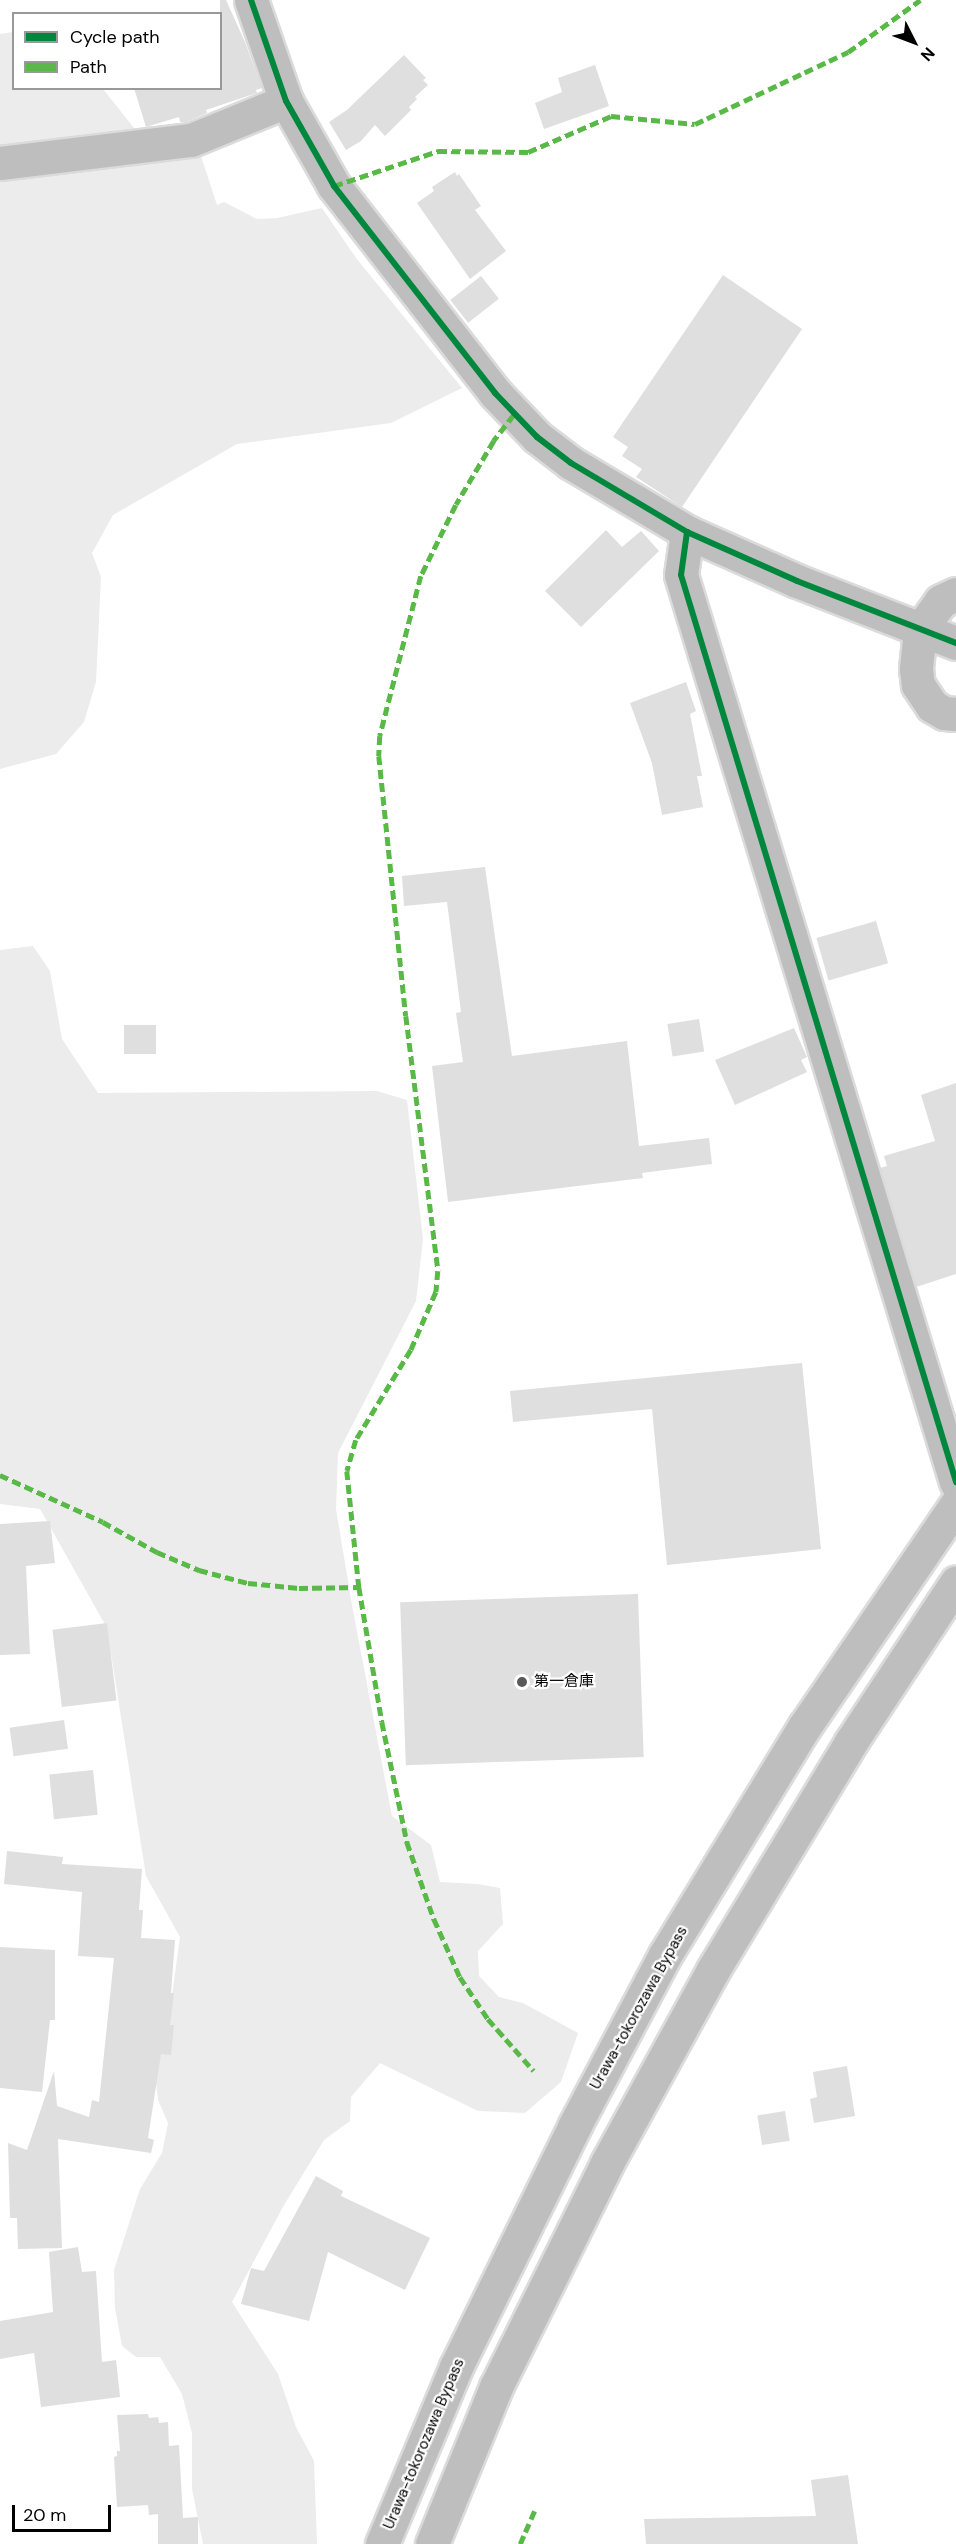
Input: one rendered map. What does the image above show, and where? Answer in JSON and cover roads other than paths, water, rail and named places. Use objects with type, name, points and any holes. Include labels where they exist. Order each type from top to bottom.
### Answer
[{"type":"main road","points":[[251,0],[286,101],[334,186],[514,415],[571,464],[687,532],[797,581],[956,643]]},
{"type":"main road","points":[[0,163],[23,158],[191,140],[286,101]]},
{"type":"main road","points":[[687,532],[681,575],[956,1482]]},
{"type":"main road","points":[[956,594],[941,601],[920,630],[916,669],[918,685],[932,706],[944,713],[956,714]]},
{"type":"main road","name":"Urawa-tokorozawa Bypass","points":[[382,2544],[456,2367],[575,2125],[665,1955],[805,1726],[956,1505]]},
{"type":"main road","points":[[432,2544],[496,2387],[612,2152],[713,1970],[851,1742],[956,1583]]},
{"type":"place","name":"第一倉庫","points":[[522,1682]]}]
